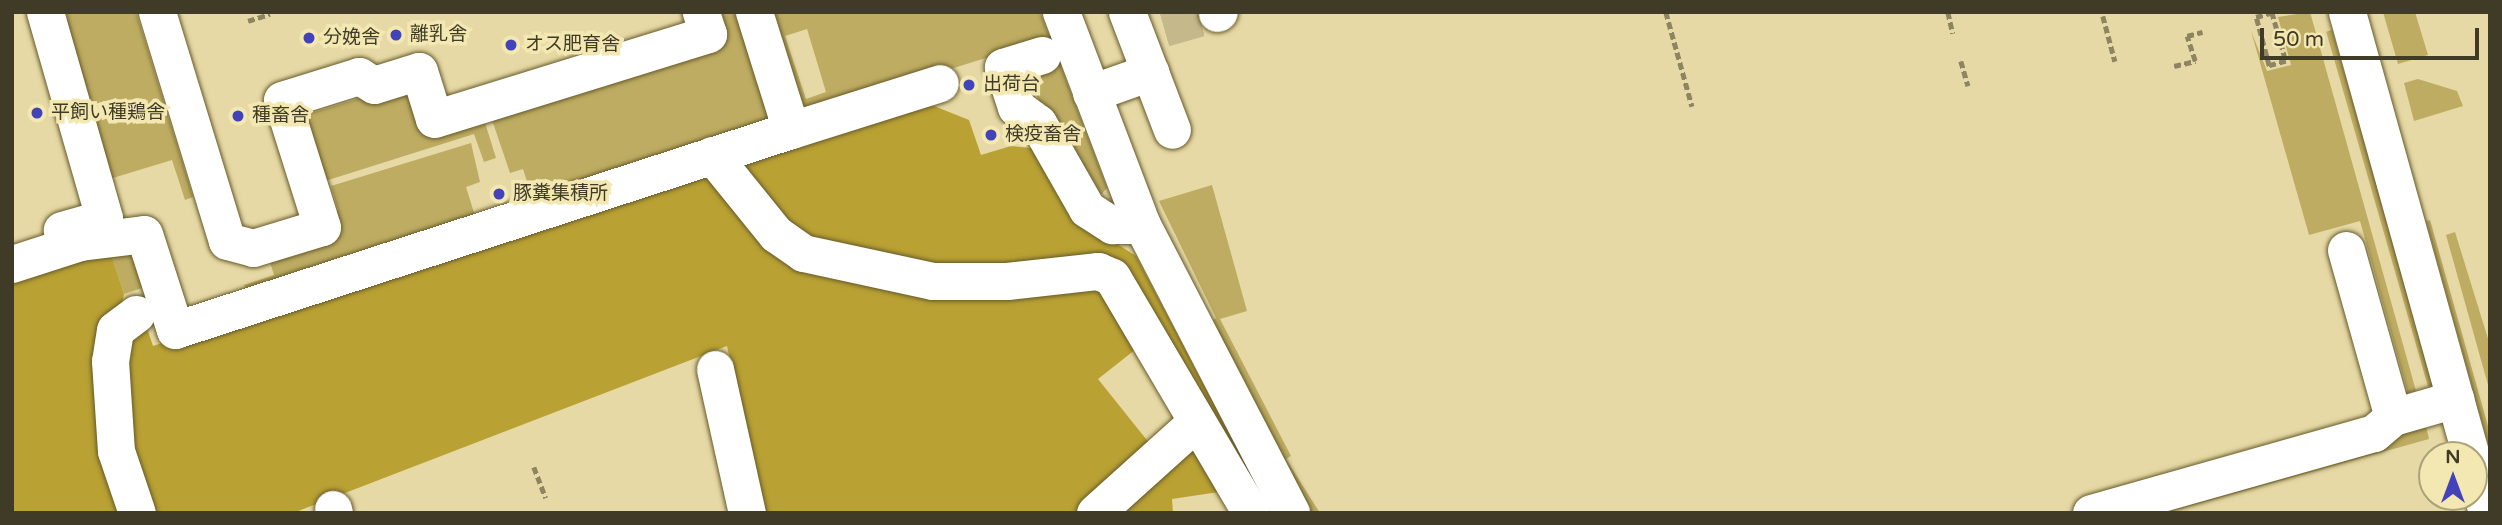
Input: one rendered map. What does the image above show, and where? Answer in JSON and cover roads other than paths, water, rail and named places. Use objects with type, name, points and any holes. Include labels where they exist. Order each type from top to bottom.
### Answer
[{"type":"street","points":[[12,246],[104,218],[45,12]]},
{"type":"street","points":[[157,12],[227,241],[253,248],[322,227],[282,100],[359,76],[374,85],[419,71],[434,119],[708,34],[701,12]]},
{"type":"street","points":[[754,12],[791,130]]},
{"type":"street","points":[[1061,12],[1142,225],[1290,513]]},
{"type":"street","points":[[2347,12],[2467,441]]},
{"type":"street","points":[[1142,25],[1150,72],[1172,130]]},
{"type":"street","points":[[1042,55],[1003,67],[1016,107],[1038,123],[1087,209],[1112,225],[1142,225]]},
{"type":"street","points":[[1091,93],[1150,72]]},
{"type":"street","points":[[12,264],[80,242],[144,234],[175,330],[940,83]]},
{"type":"street","points":[[712,155],[776,234],[803,253],[932,281],[1007,281],[1098,271],[1112,277],[1194,424],[1251,513]]},
{"type":"street","points":[[2346,250],[2393,417]]},
{"type":"street","points":[[136,314],[115,330],[110,361],[116,451],[137,513]]},
{"type":"street","points":[[715,369],[747,513]]},
{"type":"street","points":[[2091,513],[2374,433],[2393,417],[2455,399]]},
{"type":"street","points":[[1095,513],[1194,424]]},
{"type":"tunnel","points":[[1164,28],[1217,13]]},
{"type":"place","name":"離乳舎","points":[[396,35]]},
{"type":"place","name":"分娩舎","points":[[309,38]]},
{"type":"place","name":"オス肥育舎","points":[[511,45]]},
{"type":"place","name":"出荷台","points":[[969,85]]},
{"type":"place","name":"平飼い種鶏舎","points":[[37,113]]},
{"type":"place","name":"種畜舎","points":[[238,116]]},
{"type":"place","name":"検疫畜舎","points":[[991,135]]},
{"type":"place","name":"豚糞集積所","points":[[499,194]]}]
